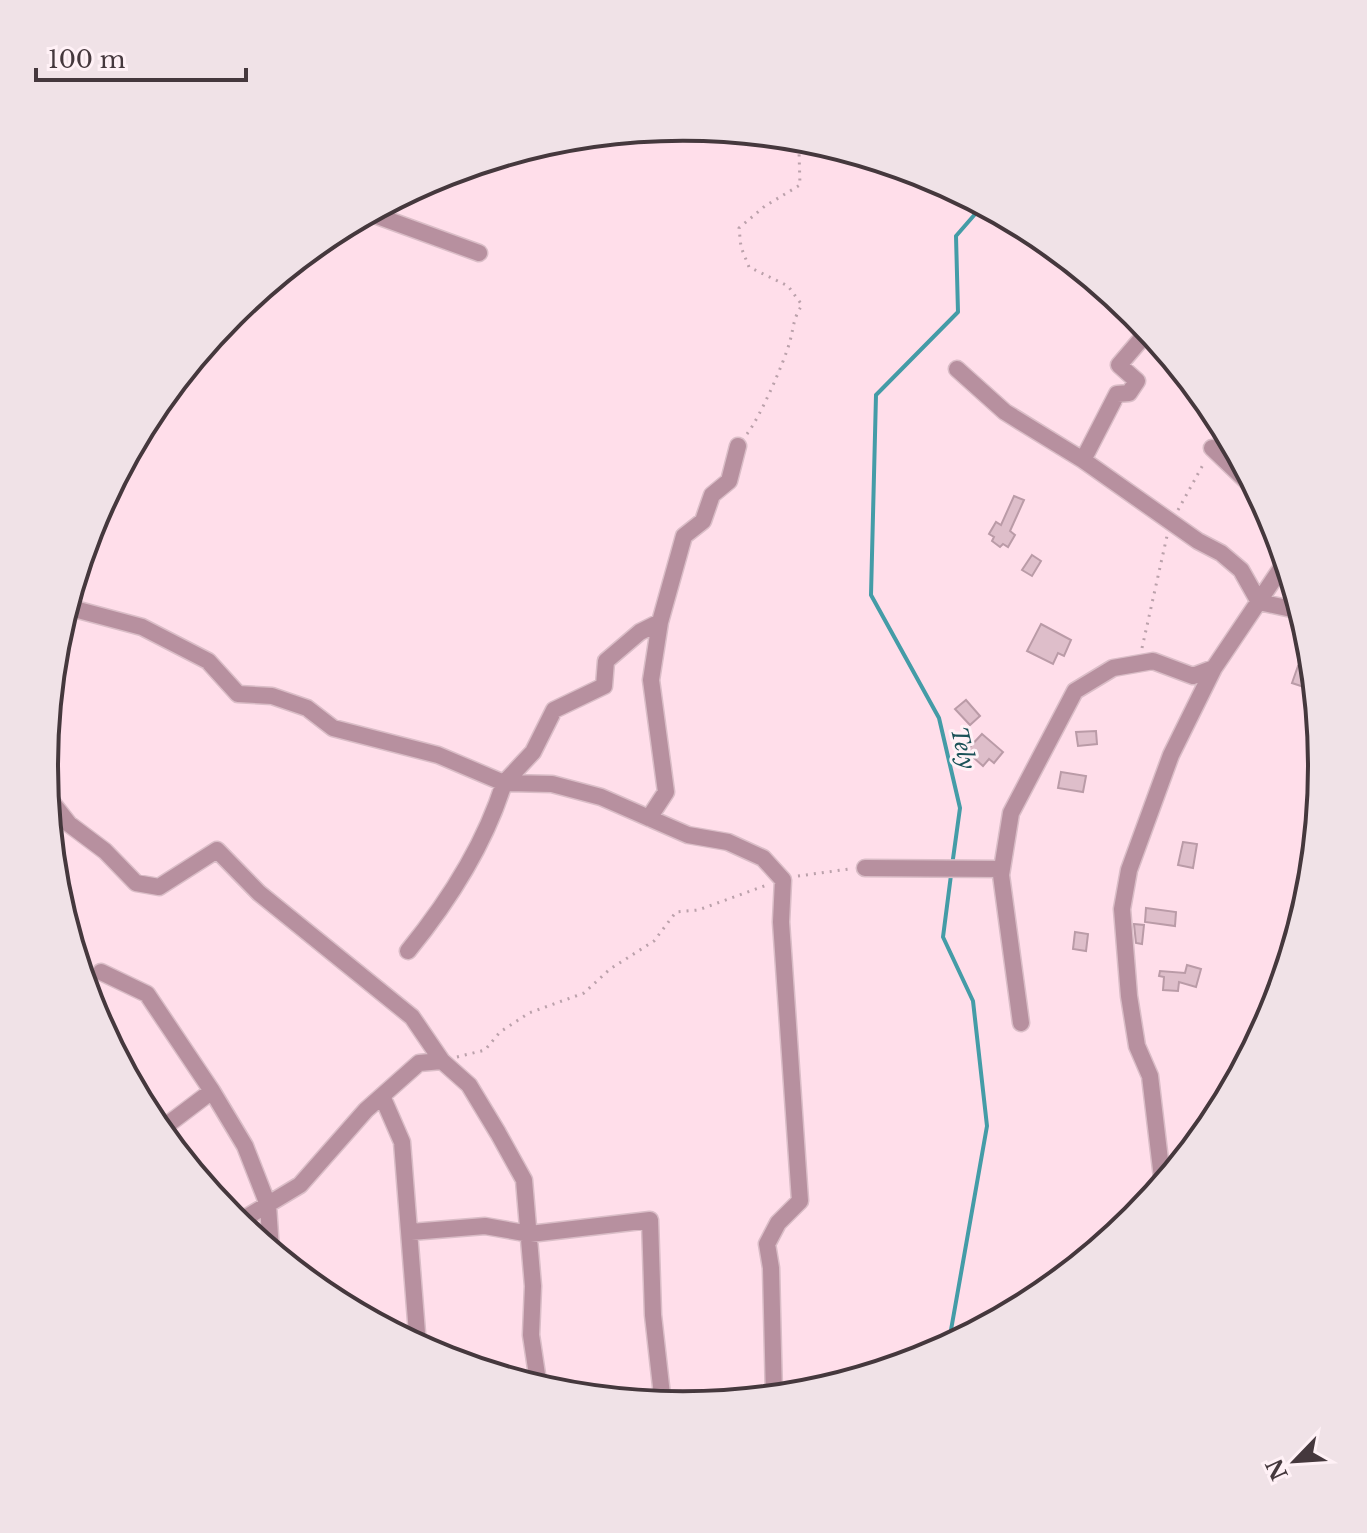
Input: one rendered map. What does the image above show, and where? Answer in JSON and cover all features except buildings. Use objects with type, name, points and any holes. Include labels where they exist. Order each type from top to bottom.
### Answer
[{"type":"street","points":[[384,218],[479,253]]},
{"type":"street","points":[[1083,460],[1117,394],[1129,393],[1137,381],[1119,365],[1141,340]]},
{"type":"street","points":[[957,369],[1005,412],[1083,460],[1198,541],[1221,553],[1241,570],[1259,602],[1289,608]]},
{"type":"street","points":[[649,818],[666,792],[651,680],[660,622],[684,536],[703,521],[712,495],[729,481],[738,446]]},
{"type":"street","points":[[1212,448],[1232,467]]},
{"type":"street","points":[[1161,1170],[1150,1076],[1137,1046],[1129,996],[1122,909],[1129,870],[1171,755],[1214,668],[1278,573]]},
{"type":"street","points":[[78,610],[142,627],[208,661],[238,694],[272,696],[307,708],[333,728],[438,755],[504,783],[552,784],[601,797],[688,835],[728,842],[763,858],[783,880],[781,922],[800,1201],[778,1223],[767,1244],[771,1268],[774,1386]]},
{"type":"street","points":[[408,951],[429,925],[476,850],[494,816],[504,783],[533,752],[554,710],[604,686],[606,661],[640,632],[660,622]]},
{"type":"street","points":[[1021,1023],[1002,869],[1011,813],[1075,691],[1113,668],[1153,661],[1193,676],[1214,668]]},
{"type":"street","points":[[59,812],[136,883],[159,887],[217,850],[259,893],[412,1017],[442,1061],[469,1085],[524,1180],[533,1286],[531,1335],[537,1374]]},
{"type":"street","points":[[865,868],[1002,869]]},
{"type":"street","points":[[101,972],[147,994],[212,1091],[245,1146],[268,1205],[270,1236]]},
{"type":"street","points":[[249,1216],[300,1185],[382,1096],[419,1063],[442,1061]]},
{"type":"street","points":[[170,1123],[212,1091]]},
{"type":"street","points":[[382,1096],[402,1142],[417,1332]]},
{"type":"street","points":[[411,1232],[485,1226],[530,1234],[650,1220],[654,1330],[661,1391]]},
{"type":"path","points":[[738,446],[754,426],[774,383],[791,339],[792,321],[802,305],[788,286],[749,267],[741,247],[739,228],[765,206],[800,185],[799,152]]},
{"type":"path","points":[[442,1061],[485,1050],[500,1032],[529,1013],[584,993],[610,969],[654,941],[676,912],[698,910],[810,873],[865,868]]},
{"type":"waterway","name":"Tely","points":[[952,866],[960,808],[939,718],[871,595],[876,395],[958,312],[956,236],[975,214]]},
{"type":"waterway","name":"Tely","points":[[951,875],[943,937],[973,1001],[987,1126],[951,1331]]}]
